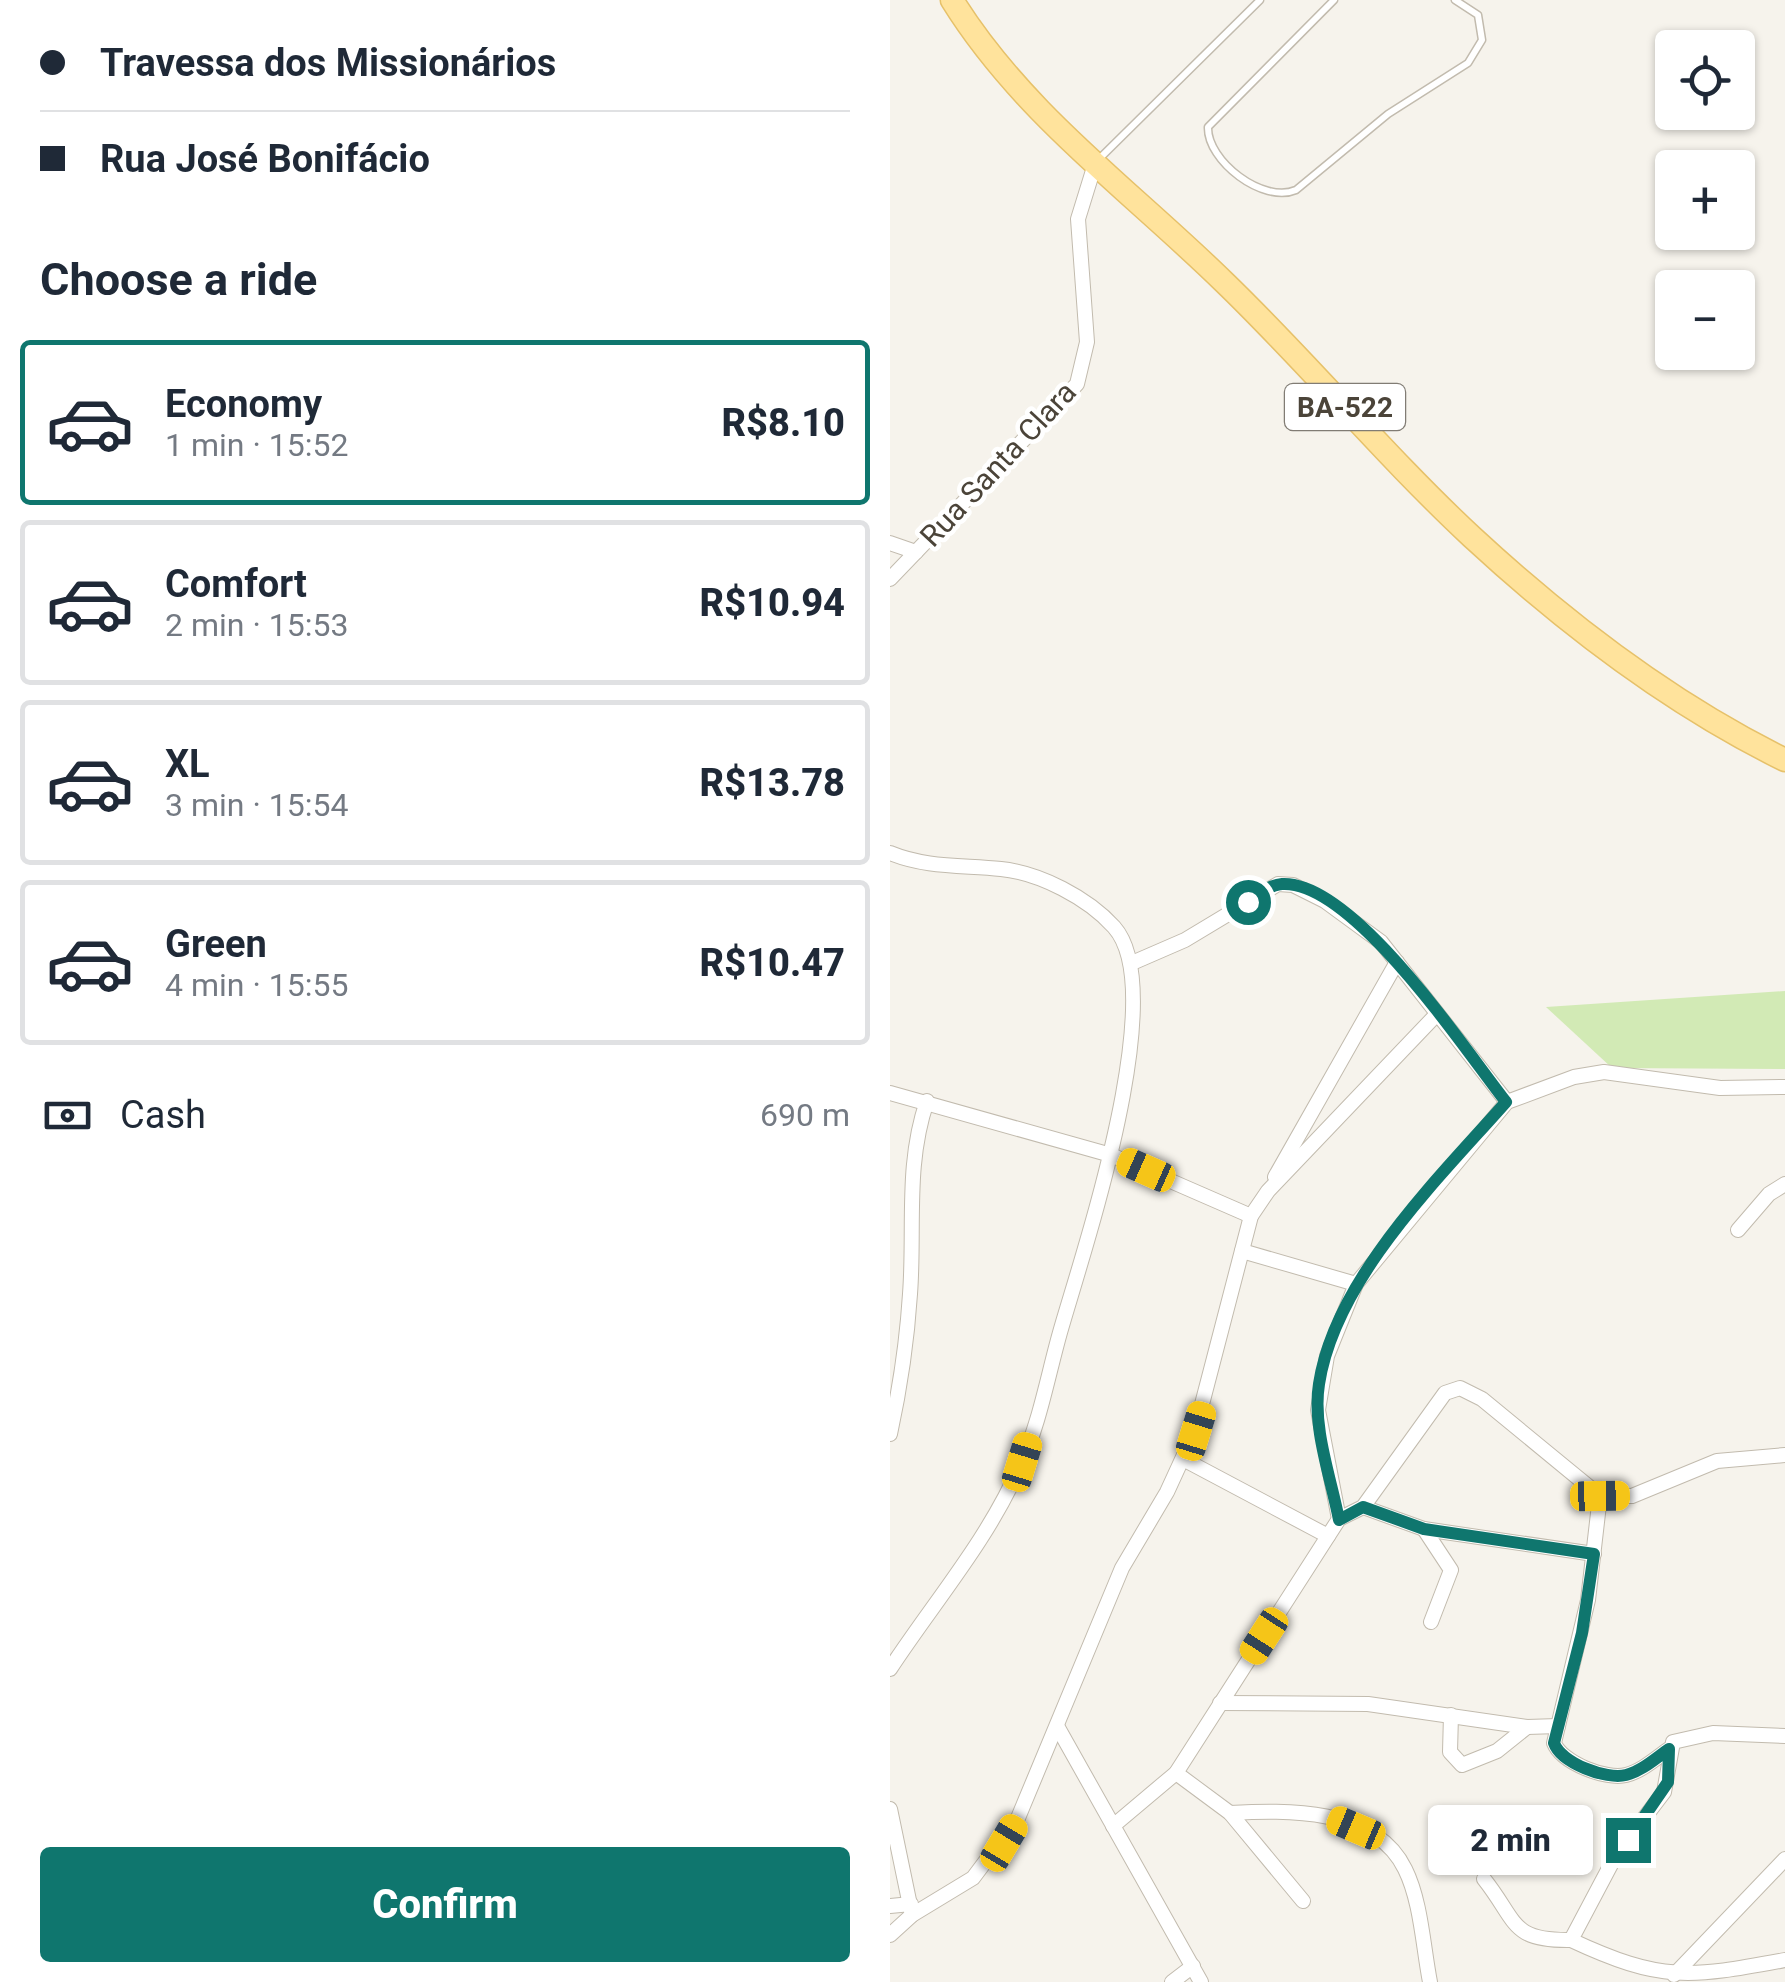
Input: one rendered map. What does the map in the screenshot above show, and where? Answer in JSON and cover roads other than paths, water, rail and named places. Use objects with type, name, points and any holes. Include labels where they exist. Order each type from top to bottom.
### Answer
[{"type":"main road","name":"BA-522","points":[[952,0],[1007,79],[1237,294],[1507,568],[1639,670],[1724,728],[1785,760]]},
{"type":"street","name":"Rua Santa Clara","points":[[890,580],[1077,384],[1087,342],[1078,219],[1095,164]]},
{"type":"street","points":[[890,543],[916,552]]},
{"type":"street","points":[[890,853],[932,865],[1006,869],[1065,891],[1112,924],[1132,963],[1130,1049],[1111,1155],[1022,1462],[983,1535],[890,1670]]},
{"type":"street","points":[[1132,963],[1185,940],[1278,884],[1309,892],[1367,928],[1506,1102]]},
{"type":"street","points":[[890,1935],[912,1909],[973,1878],[1004,1843],[1122,1568],[1183,1459],[1219,1353],[1251,1216],[1397,962]]},
{"type":"street","points":[[1268,1191],[1437,1014]]},
{"type":"street","points":[[1339,1520],[1318,1410],[1319,1384],[1356,1284],[1506,1102],[1574,1077],[1604,1072],[1720,1088],[1785,1087]]},
{"type":"street","points":[[890,1093],[1111,1155],[1251,1216]]},
{"type":"street","points":[[890,1434],[910,1295],[911,1174],[916,1134],[926,1101]]},
{"type":"street","points":[[1738,1230],[1770,1194],[1785,1184]]},
{"type":"street","points":[[1242,1252],[1356,1284]]},
{"type":"street","points":[[1113,1826],[1176,1773],[1339,1520],[1363,1507],[1438,1400],[1453,1390],[1466,1390],[1600,1496],[1632,1496],[1716,1461],[1785,1454]]},
{"type":"street","points":[[1183,1459],[1328,1536]]},
{"type":"street","points":[[1600,1496],[1582,1633],[1558,1726],[1557,1752],[1606,1774],[1626,1775],[1694,1735],[1785,1736]]},
{"type":"street","points":[[1363,1507],[1424,1529],[1594,1554]]},
{"type":"street","points":[[1424,1529],[1451,1570],[1431,1622]]},
{"type":"street","points":[[1220,1702],[1368,1704],[1526,1726],[1558,1726]]},
{"type":"street","points":[[1451,1715],[1450,1752],[1462,1764],[1498,1750],[1526,1726]]},
{"type":"street","points":[[1057,1726],[1201,1982]]},
{"type":"street","points":[[1571,1940],[1616,1856],[1664,1792],[1669,1749]]},
{"type":"street","points":[[1176,1773],[1230,1813],[1302,1901]]},
{"type":"street","points":[[890,1809],[912,1909]]},
{"type":"street","points":[[1230,1813],[1312,1811],[1356,1828],[1394,1854],[1411,1886],[1430,1982]]},
{"type":"street","points":[[1674,1975],[1785,1859]]},
{"type":"street","points":[[1484,1879],[1525,1934],[1537,1940],[1571,1940],[1629,1967],[1674,1975],[1785,1960]]},
{"type":"street","points":[[890,1906],[912,1909]]},
{"type":"street","points":[[1172,1982],[1194,1966]]},
{"type":"lane","points":[[1095,164],[1260,0]]},
{"type":"lane","points":[[1334,0],[1208,127],[1214,148],[1246,183],[1263,192],[1285,195],[1296,190],[1388,114],[1468,63],[1482,40],[1478,15],[1455,0]]}]
